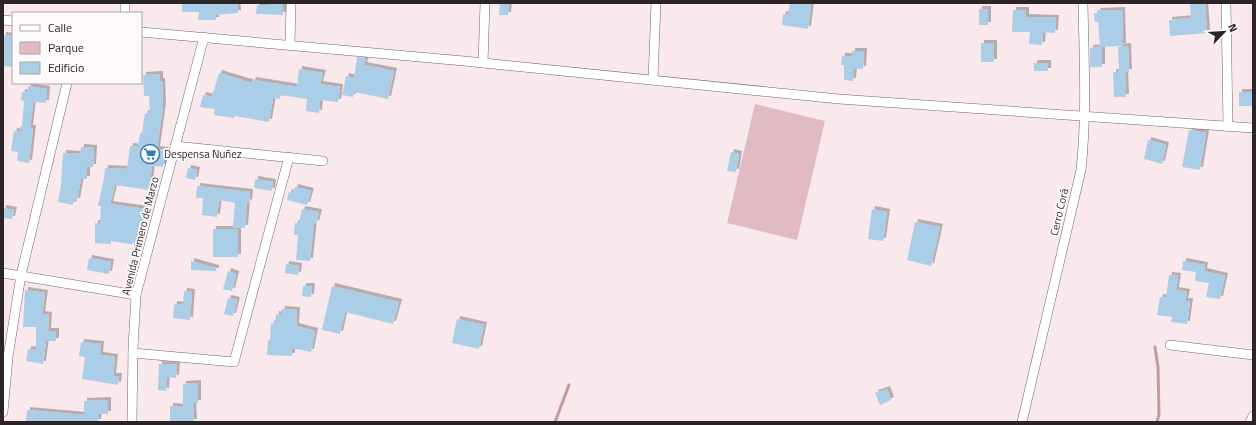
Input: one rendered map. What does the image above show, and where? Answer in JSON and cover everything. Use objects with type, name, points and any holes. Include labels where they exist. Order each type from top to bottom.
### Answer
[{"type":"street","points":[[290,45],[291,3]]},
{"type":"street","points":[[483,63],[485,3]]},
{"type":"street","points":[[653,80],[656,3]]},
{"type":"street","name":"Cerro Corá","points":[[1022,422],[1081,170],[1085,117],[1083,3]]},
{"type":"street","points":[[1226,3],[1228,127]]},
{"type":"street","points":[[142,32],[483,63],[839,99],[1253,128]]},
{"type":"street","name":"Avenida Primero de Marzo","points":[[132,422],[136,295],[204,37]]},
{"type":"street","points":[[3,412],[8,357],[21,276],[67,84]]},
{"type":"street","points":[[175,146],[323,160]]},
{"type":"street","points":[[133,353],[234,362],[289,157]]},
{"type":"street","points":[[3,273],[136,295]]},
{"type":"street","points":[[1170,345],[1253,355]]},
{"type":"street","points":[[1250,422],[1253,416]]},
{"type":"green space","points":[[755,104],[825,121],[797,240],[727,223]]},
{"type":"building","points":[[182,3],[237,3],[238,13],[216,15],[216,20],[198,20],[199,12],[182,12]]},
{"type":"building","points":[[269,3],[283,3],[283,15],[256,14],[257,5],[269,5]]},
{"type":"building","points":[[500,3],[509,3],[508,15],[499,15]]},
{"type":"building","points":[[790,3],[811,5],[808,29],[782,25],[783,14],[788,15]]},
{"type":"building","points":[[1190,3],[1205,3],[1207,33],[1170,36],[1169,20],[1191,18]]},
{"type":"building","points":[[979,9],[988,9],[988,25],[979,25]]},
{"type":"building","points":[[1013,10],[1026,10],[1026,17],[1056,18],[1055,33],[1043,32],[1042,45],[1029,44],[1030,32],[1012,32]]},
{"type":"building","points":[[1122,10],[1123,46],[1100,47],[1098,22],[1095,22],[1094,13],[1098,13],[1097,11]]},
{"type":"building","points":[[3,35],[12,36],[12,67],[3,66]]},
{"type":"building","points":[[981,43],[994,43],[994,62],[981,62]]},
{"type":"building","points":[[1128,46],[1129,72],[1125,72],[1126,97],[1114,97],[1113,72],[1119,72],[1118,47]]},
{"type":"building","points":[[1102,47],[1102,67],[1090,67],[1090,48]]},
{"type":"building","points":[[852,51],[864,51],[863,69],[854,69],[853,81],[844,80],[844,65],[841,65],[842,56],[852,56]]},
{"type":"building","points":[[357,57],[366,58],[364,65],[394,71],[388,99],[354,92],[353,97],[342,95],[346,76],[354,78]]},
{"type":"building","points":[[1034,63],[1048,63],[1048,71],[1034,71]]},
{"type":"building","points":[[299,69],[323,73],[320,84],[340,87],[338,102],[320,100],[319,113],[306,111],[307,99],[280,95],[280,99],[273,98],[269,122],[235,116],[234,118],[214,115],[215,109],[200,107],[203,95],[212,97],[219,73],[252,83],[253,80],[297,87]]},
{"type":"building","points":[[160,74],[160,81],[162,81],[163,106],[157,149],[165,150],[163,167],[152,166],[149,190],[115,185],[110,204],[145,209],[142,231],[137,230],[135,245],[111,241],[111,244],[95,243],[95,223],[100,223],[101,206],[98,206],[105,168],[127,169],[130,146],[138,147],[145,113],[150,114],[149,96],[144,96],[143,75]]},
{"type":"building","points":[[28,86],[47,89],[46,103],[33,102],[30,128],[33,128],[29,163],[17,161],[18,152],[11,151],[14,131],[20,132],[20,126],[22,127],[24,101],[21,100],[22,92],[27,93]]},
{"type":"building","points":[[1239,92],[1253,92],[1253,106],[1239,106]]},
{"type":"building","points":[[1189,130],[1206,133],[1200,170],[1182,167]]},
{"type":"building","points":[[1148,140],[1166,145],[1162,164],[1144,159]]},
{"type":"building","points":[[81,147],[94,148],[93,167],[87,167],[87,179],[81,179],[77,201],[73,200],[73,205],[58,202],[61,185],[63,153],[80,154]]},
{"type":"building","points":[[731,152],[739,154],[736,172],[727,171]]},
{"type":"building","points":[[188,168],[197,170],[195,180],[186,178]]},
{"type":"building","points":[[255,179],[273,182],[272,191],[254,188]]},
{"type":"building","points":[[197,186],[250,192],[249,203],[247,202],[245,228],[233,227],[235,203],[219,200],[217,217],[202,215],[203,198],[196,198]]},
{"type":"building","points":[[295,187],[311,191],[307,205],[287,200],[289,192],[293,193]]},
{"type":"building","points":[[3,208],[14,210],[12,219],[3,218]]},
{"type":"building","points":[[302,209],[319,212],[316,224],[314,223],[310,261],[296,260],[298,235],[294,235],[295,223],[299,223]]},
{"type":"building","points":[[872,209],[887,212],[883,241],[868,239]]},
{"type":"building","points":[[915,222],[940,227],[931,266],[907,260]]},
{"type":"building","points":[[213,229],[238,229],[238,257],[213,257]]},
{"type":"building","points":[[89,258],[111,262],[109,274],[87,270]]},
{"type":"building","points":[[191,261],[216,268],[216,271],[191,270]]},
{"type":"building","points":[[1183,261],[1205,265],[1204,271],[1225,276],[1220,299],[1206,297],[1209,283],[1195,281],[1196,272],[1182,270]]},
{"type":"building","points":[[286,264],[299,266],[298,275],[285,273]]},
{"type":"building","points":[[228,271],[236,274],[232,291],[223,289]]},
{"type":"building","points":[[1169,275],[1178,276],[1176,290],[1187,292],[1185,301],[1190,301],[1187,324],[1171,322],[1172,317],[1157,315],[1160,297],[1166,298]]},
{"type":"building","points":[[303,286],[312,286],[311,297],[302,296]]},
{"type":"building","points":[[332,286],[399,302],[393,324],[345,312],[340,334],[322,330]]},
{"type":"building","points":[[25,290],[45,293],[42,314],[49,315],[48,331],[56,331],[56,341],[46,341],[43,364],[26,361],[28,349],[36,350],[36,327],[23,327]]},
{"type":"building","points":[[184,291],[192,292],[190,320],[173,318],[174,304],[183,305]]},
{"type":"building","points":[[228,298],[237,300],[233,316],[224,314]]},
{"type":"building","points":[[282,309],[297,310],[296,326],[315,331],[311,352],[292,348],[292,356],[267,355],[271,323],[275,324],[276,314],[281,315]]},
{"type":"building","points":[[457,319],[484,325],[479,349],[452,343]]},
{"type":"building","points":[[81,342],[101,344],[100,355],[115,357],[113,376],[119,376],[118,385],[82,379],[85,357],[79,356]]},
{"type":"building","points":[[159,364],[177,365],[176,378],[167,377],[166,391],[158,390]]},
{"type":"building","points":[[198,383],[198,403],[193,403],[194,422],[170,422],[170,406],[183,407],[183,384]]},
{"type":"building","points":[[887,389],[891,400],[880,405],[875,393]]},
{"type":"building","points":[[108,400],[108,414],[99,414],[98,422],[26,422],[27,410],[84,415],[84,401]]},
{"type":"waterway","points":[[1155,347],[1158,367],[1159,414],[1157,422]]},
{"type":"waterway","points":[[555,422],[569,385]]},
{"type":"place","name":"Despensa Nuñez","points":[[150,154]]}]
